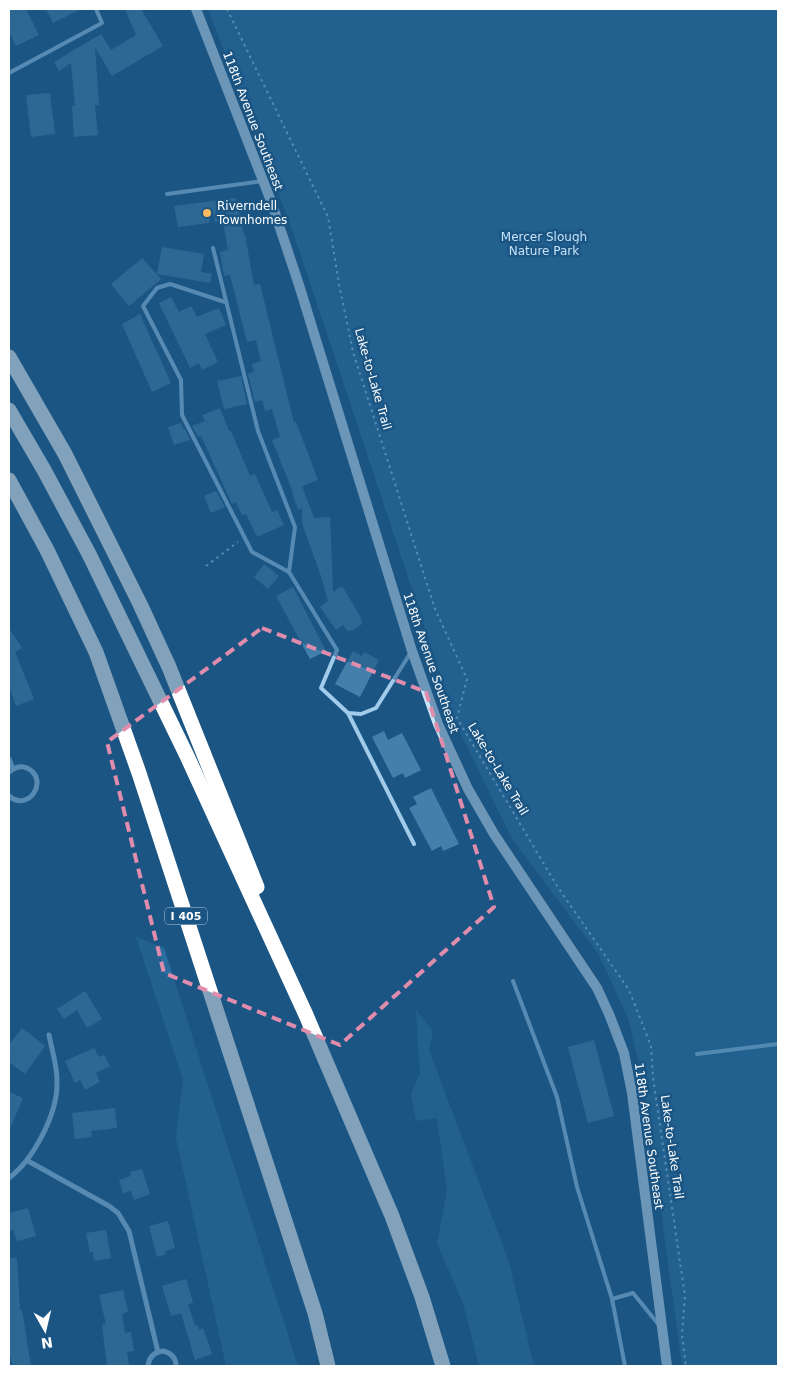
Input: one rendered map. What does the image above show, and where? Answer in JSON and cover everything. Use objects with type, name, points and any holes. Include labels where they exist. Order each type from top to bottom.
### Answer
[{"type":"highway","points":[[9,357],[65,454],[169,666],[249,866],[306,1016]]},
{"type":"highway","points":[[9,410],[44,470],[97,572],[187,756],[306,1016],[392,1216],[422,1297],[443,1366]]},
{"type":"highway","name":"I 405","points":[[9,480],[47,550],[96,652],[139,773],[309,1294],[328,1366]]},
{"type":"street","name":"118th Avenue Southeast","points":[[196,9],[263,182],[321,353],[412,651],[438,724],[468,789],[516,868],[597,988],[624,1053],[632,1093],[667,1366]]},
{"type":"street","points":[[9,759],[11,770],[23,767],[32,772],[37,781],[36,792],[28,799],[17,800],[9,796]]},
{"type":"street","points":[[9,1178],[28,1161],[39,1142],[48,1121],[56,1093],[57,1078],[49,1035]]},
{"type":"street","points":[[28,1161],[109,1206],[123,1220],[132,1240],[158,1352]]},
{"type":"street","points":[[148,1366],[151,1357],[163,1351],[172,1355],[176,1366]]},
{"type":"lane","points":[[9,73],[102,23],[96,9]]},
{"type":"lane","points":[[167,194],[263,182]]},
{"type":"lane","points":[[213,248],[258,431],[295,527],[289,572]]},
{"type":"lane","points":[[225,302],[170,284],[157,288],[143,306],[181,380],[182,415],[244,538],[252,552],[289,572],[337,650],[322,688],[348,713],[414,844]]},
{"type":"lane","points":[[348,713],[361,714],[376,708],[412,651]]},
{"type":"lane","points":[[513,981],[557,1097],[577,1187],[612,1299],[625,1366]]},
{"type":"lane","points":[[612,1299],[633,1293],[662,1328]]},
{"type":"path","name":"Lake-to-Lake Trail","points":[[227,9],[328,217],[353,352],[435,609],[467,679],[458,718],[557,886],[629,990],[651,1046],[653,1078],[685,1296],[682,1335],[686,1366]]},
{"type":"path","points":[[206,566],[244,538]]},
{"type":"highlighted area","points":[[262,628],[426,692],[494,907],[340,1045],[164,973],[107,742]]},
{"type":"green space","name":"Mercer Slough Nature Park","points":[[208,9],[778,9],[778,1366],[682,1366],[644,1085],[628,1018],[599,955],[512,839],[459,730],[292,229]]},
{"type":"green space","points":[[136,937],[164,948],[298,1366],[226,1366],[176,1138],[183,1079]]},
{"type":"green space","points":[[416,1010],[433,1031],[429,1050],[509,1262],[534,1366],[479,1366],[463,1303],[437,1243],[447,1191],[437,1118],[416,1121],[411,1093],[420,1074]]},
{"type":"building","points":[[9,9],[26,9],[39,35],[16,46],[9,31]]},
{"type":"building","points":[[46,9],[81,9],[53,23]]},
{"type":"building","points":[[125,9],[141,9],[163,46],[112,76],[95,47],[99,105],[95,105],[98,135],[74,137],[72,106],[75,106],[71,63],[59,71],[54,62],[101,34],[111,50],[136,35]]},
{"type":"building","points":[[50,93],[55,134],[31,137],[26,95]]},
{"type":"building","points":[[236,198],[254,285],[260,284],[294,423],[296,422],[318,480],[302,486],[314,518],[330,517],[333,592],[342,586],[360,616],[362,624],[353,630],[347,631],[343,625],[336,630],[320,607],[328,601],[302,523],[302,508],[298,510],[293,492],[272,440],[280,437],[272,409],[265,411],[262,400],[255,402],[248,374],[254,372],[252,364],[261,361],[256,340],[247,342],[230,275],[224,276],[220,252],[228,250],[223,221],[215,222],[212,208],[209,223],[178,227],[174,206]]},
{"type":"building","points":[[162,247],[204,254],[201,272],[212,274],[210,283],[157,274]]},
{"type":"building","points":[[142,258],[161,279],[129,306],[111,284]]},
{"type":"building","points":[[171,297],[179,312],[191,306],[197,317],[219,308],[226,325],[205,334],[218,362],[202,370],[199,363],[190,368],[159,303]]},
{"type":"building","points":[[140,314],[171,383],[152,392],[122,324]]},
{"type":"building","points":[[241,376],[247,404],[224,409],[217,381]]},
{"type":"building","points":[[220,408],[250,476],[255,474],[272,512],[277,510],[284,525],[257,537],[246,514],[242,515],[236,502],[232,504],[201,436],[198,437],[192,426],[205,421],[202,415]]},
{"type":"building","points":[[181,423],[190,440],[174,445],[168,427]]},
{"type":"building","points":[[216,491],[225,507],[211,513],[204,496]]},
{"type":"building","points":[[264,564],[279,576],[268,589],[254,577]]},
{"type":"building","points":[[293,587],[326,651],[310,659],[276,596]]},
{"type":"building","points":[[9,628],[22,648],[15,652],[34,699],[16,706],[9,686]]},
{"type":"building","points":[[353,651],[362,656],[364,652],[379,660],[360,697],[335,684]]},
{"type":"building","points":[[384,731],[388,740],[402,733],[421,770],[405,778],[403,773],[393,778],[372,737]]},
{"type":"building","points":[[431,788],[459,844],[443,851],[441,846],[432,851],[409,808],[417,804],[413,797]]},
{"type":"building","points":[[85,991],[102,1019],[87,1028],[77,1010],[64,1019],[57,1009]]},
{"type":"building","points":[[22,1028],[45,1046],[25,1074],[9,1062],[9,1045]]},
{"type":"building","points":[[594,1040],[614,1116],[588,1123],[568,1047]]},
{"type":"building","points":[[94,1048],[99,1057],[104,1055],[110,1066],[96,1073],[100,1082],[85,1090],[80,1080],[75,1083],[65,1061]]},
{"type":"building","points":[[9,1092],[23,1098],[9,1131]]},
{"type":"building","points":[[115,1108],[117,1128],[91,1131],[92,1137],[75,1139],[72,1113]]},
{"type":"building","points":[[142,1169],[150,1194],[134,1200],[131,1191],[123,1193],[119,1180],[131,1176],[130,1172]]},
{"type":"building","points":[[28,1208],[36,1236],[17,1241],[13,1230],[9,1231],[9,1213]]},
{"type":"building","points":[[168,1221],[175,1248],[165,1251],[166,1254],[157,1257],[149,1226]]},
{"type":"building","points":[[106,1230],[111,1258],[94,1261],[93,1252],[90,1252],[86,1233]]},
{"type":"building","points":[[9,1258],[17,1258],[20,1310],[22,1310],[31,1366],[13,1366],[9,1352]]},
{"type":"building","points":[[186,1279],[193,1303],[188,1304],[195,1326],[198,1325],[199,1330],[203,1328],[212,1354],[195,1360],[181,1313],[171,1316],[162,1286]]},
{"type":"building","points":[[123,1290],[128,1312],[122,1314],[125,1333],[131,1332],[134,1351],[127,1352],[129,1366],[107,1366],[102,1325],[106,1324],[99,1295]]},
{"type":"waterway","points":[[697,1054],[778,1044]]},
{"type":"place","name":"Riverndell Townhomes","points":[[207,213]]}]
